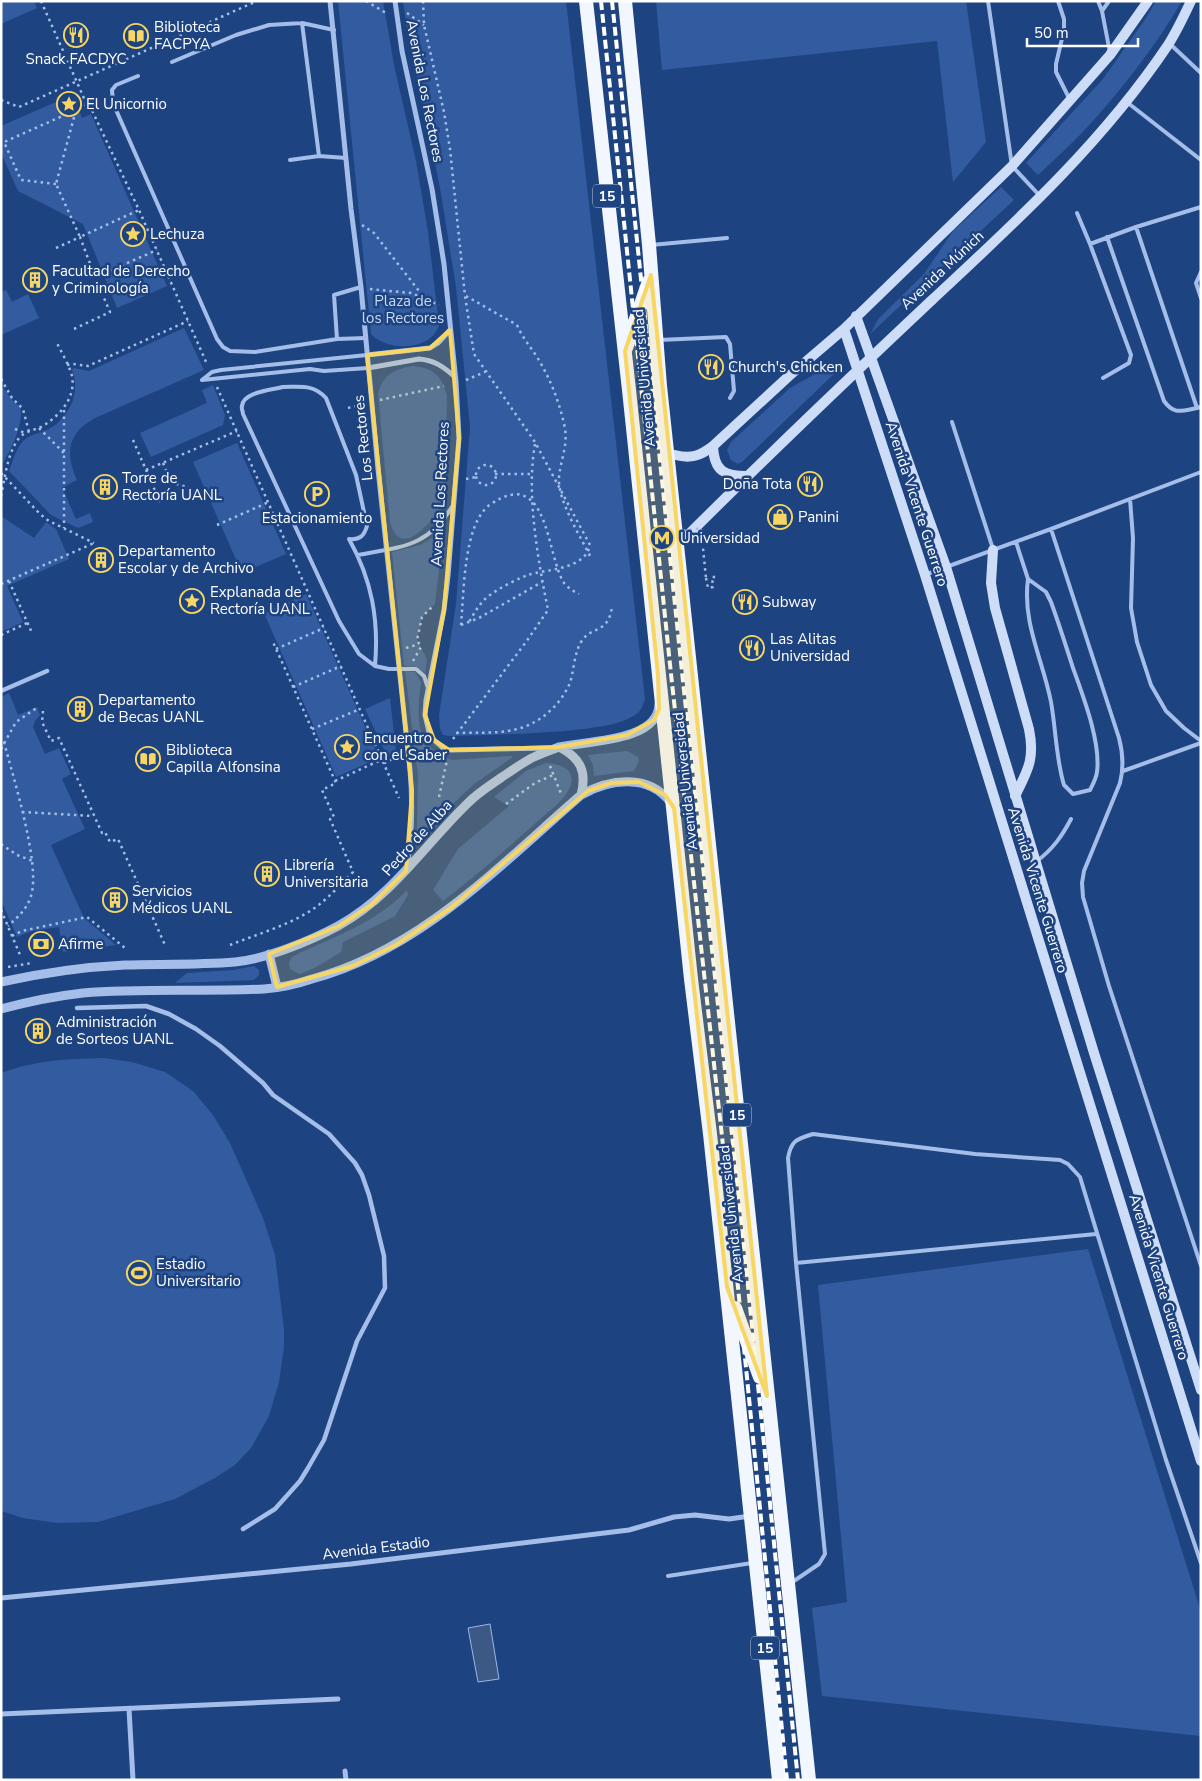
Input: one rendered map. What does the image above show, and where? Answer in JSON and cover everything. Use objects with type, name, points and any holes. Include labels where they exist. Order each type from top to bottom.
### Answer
[{"type":"highway","name":"Avenida Universidad","points":[[586,1],[691,980],[752,1516]]},
{"type":"highway","name":"Avenida Universidad","points":[[625,1],[649,245],[660,386],[787,1585]]},
{"type":"highway","points":[[625,351],[651,276]]},
{"type":"highway","points":[[727,1287],[767,1396]]},
{"type":"highway","name":"15","points":[[752,1516],[779,1780]]},
{"type":"highway","name":"15","points":[[787,1585],[809,1780]]},
{"type":"main road","name":"Avenida Múnich","points":[[675,454],[684,457],[703,454],[844,329],[1012,166],[1110,55],[1148,1]]},
{"type":"main road","name":"Avenida Múnich","points":[[684,534],[1042,197],[1103,130],[1126,101],[1170,43],[1191,1]]},
{"type":"main road","name":"Avenida Vicente Guerrero","points":[[856,316],[946,567],[1035,862],[1201,1390]]},
{"type":"main road","name":"Avenida Vicente Guerrero","points":[[844,329],[925,575],[1201,1462]]},
{"type":"main road","points":[[713,446],[714,457],[721,470],[727,474],[747,476]]},
{"type":"main road","points":[[993,550],[991,583],[995,608],[1029,729],[1032,747],[1031,761],[1015,796]]},
{"type":"street","name":"Los Rectores","points":[[330,1],[346,158],[362,287],[368,368],[412,792],[412,828],[406,871]]},
{"type":"street","name":"Avenida Los Rectores","points":[[395,1],[402,51],[432,189],[440,236],[448,292],[450,330],[456,377],[459,438],[444,610],[426,700],[426,722],[434,740],[443,748],[458,751],[559,748]]},
{"type":"street","points":[[367,355],[430,348],[438,343],[450,330]]},
{"type":"street","points":[[368,368],[427,359],[443,366],[456,377]]},
{"type":"street","points":[[1,691],[47,671]]},
{"type":"street","name":"Pedro de Alba","points":[[1,982],[59,971],[123,965],[236,962],[269,954],[311,939],[339,926],[372,905],[406,871],[451,820],[481,792],[525,762],[559,748],[619,738],[646,727],[654,720],[659,709],[658,675]]},
{"type":"street","points":[[559,748],[570,753],[580,765],[584,779],[581,796]]},
{"type":"street","points":[[1,1009],[81,993],[277,987],[337,972],[396,945],[451,908],[581,796],[604,785],[639,782],[665,795],[674,808]]},
{"type":"street","points":[[269,954],[277,987]]},
{"type":"street","points":[[78,1008],[146,1006],[169,1014],[196,1029],[220,1046],[264,1083],[272,1095],[329,1134],[355,1163],[362,1174],[369,1195],[384,1256],[385,1288],[357,1341],[324,1440],[308,1468],[300,1481],[275,1509],[242,1529]]},
{"type":"street","name":"Avenida Estadio","points":[[1,1598],[380,1561],[629,1530],[674,1517],[695,1515],[729,1518],[752,1516]]},
{"type":"street","points":[[1,1714],[338,1699]]},
{"type":"street","points":[[129,1709],[133,1780]]},
{"type":"street","points":[[345,1771],[346,1780]]},
{"type":"lane","points":[[988,1],[1012,166],[1042,197]]},
{"type":"lane","points":[[1058,1],[1064,19],[1064,30],[1056,72],[1070,102]]},
{"type":"lane","points":[[1098,1],[1102,12],[1110,55]]},
{"type":"lane","points":[[1102,12],[1109,1]]},
{"type":"lane","points":[[302,23],[319,156]]},
{"type":"lane","points":[[172,62],[236,34],[269,25],[302,23],[334,30]]},
{"type":"lane","points":[[1170,43],[1201,73]]},
{"type":"lane","points":[[138,76],[116,85],[112,90],[113,103],[217,339],[223,347],[230,351],[255,352],[337,339],[366,338]]},
{"type":"lane","points":[[1126,101],[1201,160]]},
{"type":"lane","points":[[290,160],[319,156],[346,158]]},
{"type":"lane","points":[[1090,244],[1136,227],[1201,207]]},
{"type":"lane","points":[[1077,213],[1131,355],[1128,363],[1103,378]]},
{"type":"lane","points":[[1106,237],[1164,401],[1170,409],[1179,412],[1199,408],[1136,227]]},
{"type":"lane","points":[[649,245],[727,238]]},
{"type":"lane","points":[[1201,272],[1196,283],[1201,298]]},
{"type":"lane","points":[[337,339],[334,295],[362,287]]},
{"type":"lane","points":[[656,340],[726,337],[730,344],[734,391],[730,398]]},
{"type":"lane","points":[[367,355],[211,372],[202,380],[310,369],[324,371],[368,368]]},
{"type":"lane","points":[[375,666],[376,625],[371,592],[358,554],[349,539],[356,540],[360,538],[367,526],[356,475],[326,398],[320,391],[312,387],[283,387],[251,394],[245,398],[242,406],[243,414],[339,621],[359,654],[375,666],[384,669],[416,669],[422,673],[429,692]]},
{"type":"lane","points":[[952,422],[993,550]]},
{"type":"lane","points":[[925,575],[1201,472]]},
{"type":"lane","points":[[1130,499],[1133,538],[1131,608],[1137,642],[1151,685],[1166,712],[1201,742]]},
{"type":"lane","points":[[358,554],[409,545],[427,536],[446,516],[454,504]]},
{"type":"lane","points":[[1051,529],[1119,738],[1123,760],[1120,782],[1084,871],[1082,883],[1083,897],[1109,986],[1201,1266]]},
{"type":"lane","points":[[1016,542],[1028,579],[1026,594],[1028,620],[1050,700],[1064,785],[1073,794],[1090,790],[1095,782],[1097,771],[1097,756],[1090,718],[1051,602],[1046,592],[1028,579]]},
{"type":"lane","points":[[1123,771],[1201,742]]},
{"type":"lane","points":[[1035,862],[1050,851],[1058,842],[1071,819]]},
{"type":"lane","points":[[787,1585],[813,1570],[825,1554],[796,1263],[788,1158],[792,1144],[802,1137],[813,1134],[966,1153],[1060,1160],[1068,1164],[1080,1177],[1166,1460],[1201,1563]]},
{"type":"lane","points":[[796,1263],[1096,1234]]},
{"type":"lane","points":[[668,1576],[756,1562]]},
{"type":"path","points":[[41,1],[87,105],[89,104],[139,210],[211,372]]},
{"type":"path","points":[[1,100],[20,108],[76,81],[257,1]]},
{"type":"path","points":[[366,1],[386,13]]},
{"type":"path","points":[[423,1],[424,24],[444,112],[450,149],[465,296],[474,354],[535,442],[590,547],[577,562],[522,577],[491,594],[480,604],[469,622]]},
{"type":"path","points":[[405,12],[424,24]]},
{"type":"path","points":[[56,184],[21,180],[4,142],[87,105]]},
{"type":"path","points":[[74,328],[110,312],[80,237],[56,184],[76,110]]},
{"type":"path","points":[[56,248],[139,210]]},
{"type":"path","points":[[353,219],[374,233],[426,300]]},
{"type":"path","points":[[95,277],[156,250]]},
{"type":"path","points":[[362,287],[411,293],[439,305]]},
{"type":"path","points":[[465,296],[517,325],[546,373],[560,409],[566,437],[559,477],[561,491],[568,512],[591,558]]},
{"type":"path","points":[[67,365],[88,366],[188,321]]},
{"type":"path","points":[[1,496],[3,479],[17,442],[25,433],[49,422],[66,406],[69,398],[72,379],[56,341]]},
{"type":"path","points":[[466,380],[485,372]]},
{"type":"path","points":[[1,379],[12,398],[23,409],[29,432]]},
{"type":"path","points":[[214,379],[399,798]]},
{"type":"path","points":[[378,401],[444,386]]},
{"type":"path","points":[[348,408],[360,405]]},
{"type":"path","points":[[64,409],[64,528]]},
{"type":"path","points":[[39,428],[64,453]]},
{"type":"path","points":[[15,429],[25,433]]},
{"type":"path","points":[[146,470],[237,431]]},
{"type":"path","points":[[133,440],[160,502]]},
{"type":"path","points":[[452,739],[548,610],[540,572],[532,474],[535,442]]},
{"type":"path","points":[[163,463],[172,482],[189,488]]},
{"type":"path","points":[[484,465],[490,466],[495,474],[494,480],[489,484],[480,483],[476,477],[477,471],[484,465]]},
{"type":"path","points":[[1,473],[3,479],[40,514],[94,543],[1,584]]},
{"type":"path","points":[[495,474],[532,474]]},
{"type":"path","points":[[466,479],[476,477]]},
{"type":"path","points":[[542,582],[461,626],[468,549],[475,524],[490,504],[511,495],[526,496],[537,506],[564,582],[579,594]]},
{"type":"path","points":[[218,525],[269,502]]},
{"type":"path","points":[[684,534],[701,528],[708,588],[713,587],[712,577],[719,577]]},
{"type":"path","points":[[9,581],[32,633]]},
{"type":"path","points":[[409,669],[421,646],[417,640],[422,617],[435,604]]},
{"type":"path","points":[[456,733],[511,731],[529,726],[538,720],[555,706],[566,692],[580,644],[587,636],[607,622],[612,606]]},
{"type":"path","points":[[1,635],[28,623]]},
{"type":"path","points":[[276,649],[324,628]]},
{"type":"path","points":[[230,945],[291,921],[310,911],[331,895],[353,872],[330,819],[334,817],[322,790],[336,783],[335,780],[273,642]]},
{"type":"path","points":[[405,648],[419,644]]},
{"type":"path","points":[[293,687],[341,666]]},
{"type":"path","points":[[1,749],[16,722],[38,707]]},
{"type":"path","points":[[312,729],[360,709]]},
{"type":"path","points":[[43,711],[42,722],[45,729],[51,741],[59,738],[102,833],[105,832],[110,842],[118,839],[165,945]]},
{"type":"path","points":[[4,742],[33,861],[33,888],[31,896],[21,914],[8,926]]},
{"type":"path","points":[[335,780],[398,757]]},
{"type":"path","points":[[439,797],[448,760]]},
{"type":"path","points":[[550,766],[563,798]]},
{"type":"path","points":[[506,804],[535,783],[553,775]]},
{"type":"path","points":[[22,812],[94,816]]},
{"type":"path","points":[[1,844],[17,855],[33,861]]},
{"type":"path","points":[[390,870],[399,850]]},
{"type":"path","points":[[1,910],[21,957]]},
{"type":"path","points":[[12,936],[22,931],[87,917],[125,948]]},
{"type":"path","points":[[1,969],[38,962]]},
{"type":"highlighted area","points":[[651,275],[767,1396],[727,1287],[674,808],[665,795],[639,782],[611,783],[588,791],[451,908],[396,945],[353,966],[277,987],[269,954],[339,926],[371,905],[406,871],[412,792],[367,355],[430,348],[450,330],[459,438],[444,610],[425,715],[434,740],[449,750],[559,747],[627,735],[654,720],[659,709],[658,675],[625,351]]},
{"type":"green space","points":[[1,1],[34,1],[37,8],[1,24]]},
{"type":"green space","name":"Plaza de los Rectores","points":[[338,1],[383,1],[394,65],[416,161],[428,232],[439,325],[435,334],[419,344],[398,346],[387,344],[371,334]]},
{"type":"green space","points":[[403,1],[566,1],[645,699],[637,714],[617,723],[567,731],[500,735],[449,736],[443,735],[440,729],[439,715],[456,604],[470,427],[456,287],[441,194],[408,36]]},
{"type":"green space","points":[[656,1],[966,1],[986,142],[953,182],[937,41],[662,70]]},
{"type":"green space","points":[[1156,1],[1182,1],[1152,48],[1117,93],[1080,135],[1038,175],[1026,163],[1103,79]]},
{"type":"green space","points":[[72,95],[82,118],[91,114],[167,286],[117,308],[83,224],[18,191],[1,153],[1,126]]},
{"type":"green space","points":[[1001,187],[1014,200],[870,334],[879,318],[924,274],[953,231]]},
{"type":"green space","points":[[6,290],[12,302],[28,294],[39,318],[1,335],[1,292]]},
{"type":"green space","points":[[184,328],[204,370],[95,418],[79,430],[74,437],[70,453],[77,480],[62,488],[76,519],[90,513],[93,522],[78,528],[51,515],[9,471],[21,443],[30,436],[49,429],[63,418],[68,411],[72,403],[75,387],[72,370],[74,368],[89,371]]},
{"type":"green space","points":[[831,365],[836,367],[835,373],[742,462],[738,464],[731,460],[727,450],[731,442],[790,388]]},
{"type":"green space","points":[[413,366],[432,371],[436,374],[443,383],[447,396],[444,506],[416,534],[408,538],[401,538],[395,533],[390,522],[378,394],[383,382],[390,374]]},
{"type":"green space","points":[[1,385],[14,402],[20,406],[21,412],[16,437],[1,465]]},
{"type":"green space","points":[[213,385],[225,415],[223,425],[151,457],[140,433],[207,403],[202,390]]},
{"type":"green space","points":[[237,443],[286,554],[242,573],[193,462]]},
{"type":"green space","points":[[1,516],[34,538],[46,522],[56,529],[69,559],[7,586],[23,622],[1,632]]},
{"type":"green space","points":[[441,533],[443,534],[435,604],[422,617],[417,640],[427,659],[425,673],[417,667],[404,666],[392,552],[420,545]]},
{"type":"green space","points":[[306,594],[379,758],[336,777],[264,613]]},
{"type":"green space","points":[[405,671],[415,672],[421,682],[420,728],[430,747],[452,760],[513,757],[474,784],[420,835],[417,828],[418,775]]},
{"type":"green space","points":[[9,693],[18,715],[37,707],[40,715],[33,727],[45,754],[59,748],[71,774],[62,779],[85,829],[51,845],[84,918],[116,945],[63,952],[59,927],[32,931],[17,937],[1,900],[1,697]]},
{"type":"green space","points":[[390,698],[396,752],[387,756],[365,709]]},
{"type":"green space","points":[[627,751],[638,757],[639,761],[634,771],[594,776],[593,765],[588,755]]},
{"type":"green space","points":[[546,763],[562,766],[569,772],[572,781],[568,792],[504,851],[443,901],[433,890],[458,849],[509,806],[494,797],[526,771]]},
{"type":"green space","points":[[407,890],[408,895],[395,916],[343,942],[341,952],[315,967],[299,974],[290,969],[289,962],[292,957],[372,918]]},
{"type":"green space","points":[[254,966],[259,970],[259,975],[254,980],[175,983],[187,973],[233,970]]},
{"type":"green space","name":"Estadio Universitario","points":[[104,1058],[132,1062],[165,1072],[193,1091],[213,1115],[230,1143],[263,1218],[275,1255],[284,1329],[284,1347],[279,1382],[269,1416],[251,1448],[235,1465],[175,1499],[98,1522],[57,1523],[23,1518],[1,1511],[1,1073],[27,1065],[52,1061]]},
{"type":"green space","points":[[1088,1249],[1201,1612],[1201,1736],[822,1696],[812,1608],[847,1602],[818,1285]]},
{"type":"shaded area","points":[[490,1624],[499,1679],[478,1682],[468,1628]]},
{"type":"railway","points":[[601,1],[671,674],[732,1227],[787,1780]]},
{"type":"railway","points":[[612,1],[742,1227],[798,1780]]},
{"type":"place","name":"Snack FACDYC","points":[[76,35]]},
{"type":"place","name":"Biblioteca FACPYA","points":[[136,36]]},
{"type":"place","name":"El Unicornio","points":[[69,104]]},
{"type":"place","name":"Lechuza","points":[[133,234]]},
{"type":"place","name":"Facultad de Derecho y Criminología","points":[[35,280]]},
{"type":"place","name":"Church's Chicken","points":[[711,367]]},
{"type":"place","name":"Doña Tota","points":[[810,484]]},
{"type":"place","name":"Torre de Rectoría UANL","points":[[105,487]]},
{"type":"place","name":"Estacionamiento","points":[[317,494]]},
{"type":"place","name":"Panini","points":[[780,517]]},
{"type":"place","name":"Universidad","points":[[662,538]]},
{"type":"place","name":"Departamento Escolar y de Archivo","points":[[101,560]]},
{"type":"place","name":"Explanada de Rectoría UANL","points":[[192,601]]},
{"type":"place","name":"Subway","points":[[745,602]]},
{"type":"place","name":"Las Alitas Universidad","points":[[752,648]]},
{"type":"place","name":"Departamento de Becas UANL","points":[[80,709]]},
{"type":"place","name":"Encuentro con el Saber","points":[[347,747]]},
{"type":"place","name":"Biblioteca Capilla Alfonsina","points":[[148,759]]},
{"type":"place","name":"Librería Universitaria","points":[[267,874]]},
{"type":"place","name":"Servicios Médicos UANL","points":[[115,900]]},
{"type":"place","name":"Afirme","points":[[41,944]]},
{"type":"place","name":"Administración de Sorteos UANL","points":[[38,1031]]},
{"type":"place","name":"Estadio Universitario","points":[[139,1273]]}]
